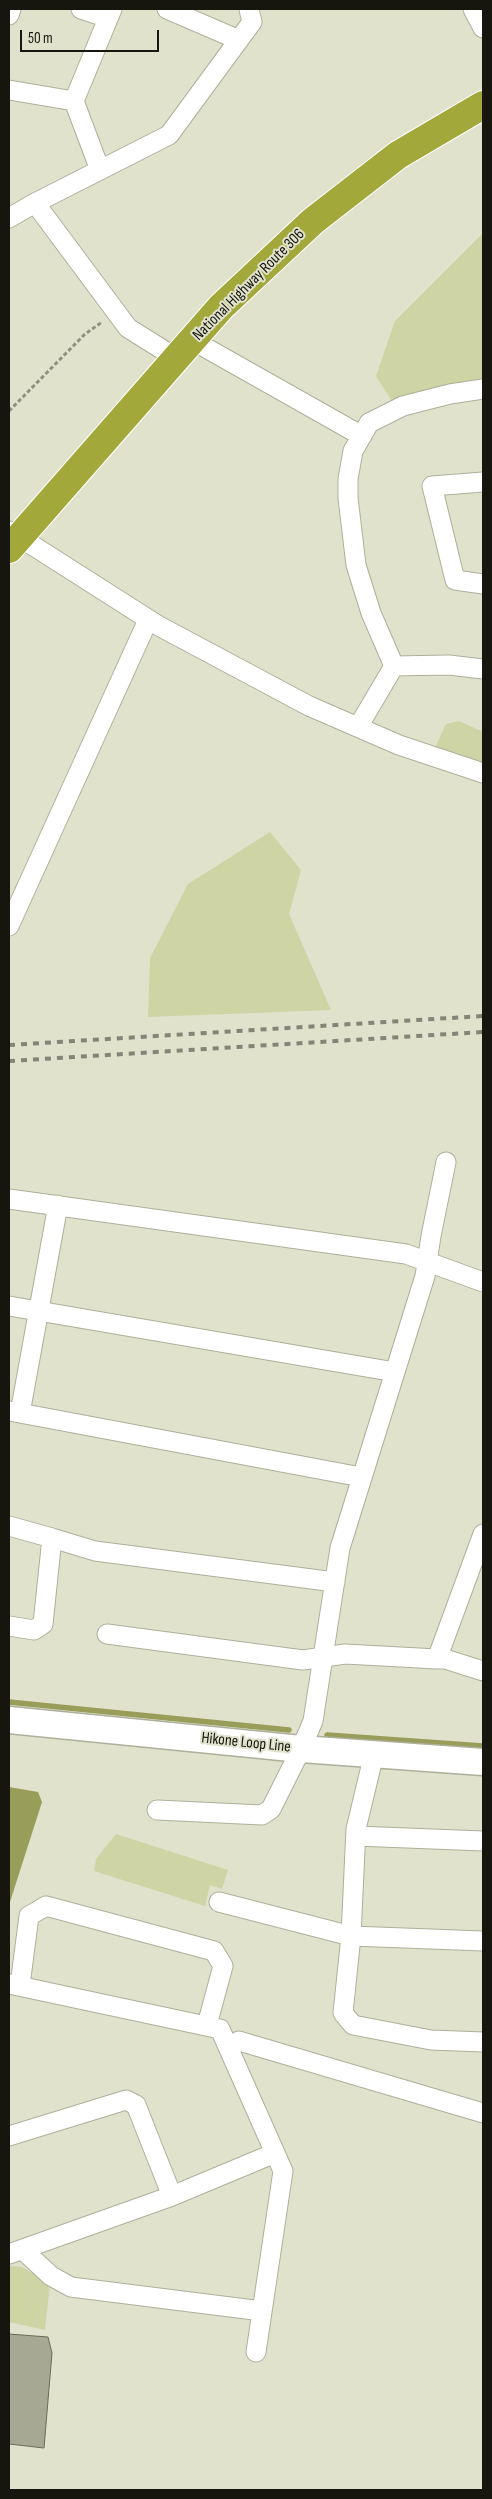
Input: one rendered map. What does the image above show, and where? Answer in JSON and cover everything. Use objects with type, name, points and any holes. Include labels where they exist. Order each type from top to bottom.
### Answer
[{"type":"highway","name":"National Highway Route 306","points":[[12,539],[221,307],[313,221],[398,155],[483,105]]},
{"type":"main road","name":"Hikone Loop Line","points":[[9,1720],[301,1749],[483,1762]]},
{"type":"street","points":[[9,15],[11,9]]},
{"type":"street","points":[[81,9],[110,14],[74,101],[100,170]]},
{"type":"street","points":[[167,9],[239,40]]},
{"type":"street","points":[[9,218],[169,135],[252,22],[249,9]]},
{"type":"street","points":[[473,9],[483,28]]},
{"type":"street","points":[[9,90],[74,101]]},
{"type":"street","points":[[35,203],[128,328],[184,349],[362,436]]},
{"type":"street","points":[[394,666],[371,613],[356,564],[348,479],[353,451],[369,424],[403,406],[450,394],[483,389]]},
{"type":"street","points":[[483,482],[432,486],[455,580],[483,584]]},
{"type":"street","points":[[12,539],[148,620],[309,706],[399,745],[483,773]]},
{"type":"street","points":[[9,926],[148,620]]},
{"type":"street","points":[[394,666],[449,665],[483,668]]},
{"type":"street","points":[[358,727],[394,666]]},
{"type":"street","points":[[157,1810],[262,1815],[271,1809],[301,1749],[313,1721],[340,1548],[425,1276],[446,1162]]},
{"type":"street","points":[[9,1199],[406,1254],[427,1260],[483,1282]]},
{"type":"street","points":[[58,1205],[38,1311],[14,1412],[361,1478]]},
{"type":"street","points":[[9,1306],[395,1372]]},
{"type":"street","points":[[9,1526],[95,1551],[334,1582]]},
{"type":"street","points":[[437,1659],[483,1534]]},
{"type":"street","points":[[9,1626],[34,1630],[43,1624],[52,1538]]},
{"type":"street","points":[[107,1634],[303,1660],[345,1654],[437,1659],[483,1672]]},
{"type":"street","points":[[374,1754],[356,1836],[351,1936],[344,2013],[353,2026],[431,2040],[483,2042]]},
{"type":"street","points":[[356,1836],[483,1841]]},
{"type":"street","points":[[219,1902],[351,1936],[483,1942]]},
{"type":"street","points":[[206,2025],[224,1966],[214,1951],[46,1906],[29,1916],[14,1984],[220,2029],[229,2046],[283,2171],[256,2352]]},
{"type":"street","points":[[229,2046],[238,2041],[483,2113]]},
{"type":"street","points":[[9,2136],[126,2100],[136,2105],[172,2196]]},
{"type":"street","points":[[16,2252],[172,2196],[275,2153]]},
{"type":"street","points":[[16,2252],[71,2287],[262,2311]]},
{"type":"path","points":[[9,411],[85,334],[116,312]]},
{"type":"shaded area","points":[[483,233],[483,380],[391,400],[376,376],[395,321]]},
{"type":"shaded area","points":[[459,721],[483,732],[483,766],[434,750],[446,724]]},
{"type":"shaded area","points":[[270,832],[301,870],[289,914],[331,1010],[148,1017],[150,958],[188,884]]},
{"type":"shaded area","points":[[9,1787],[38,1792],[42,1802],[9,1905]]},
{"type":"shaded area","points":[[116,1834],[228,1870],[222,1889],[210,1885],[205,1906],[94,1871],[96,1859]]},
{"type":"shaded area","points":[[9,2266],[22,2267],[50,2284],[45,2330],[9,2322]]},
{"type":"building","points":[[9,2334],[48,2337],[52,2353],[44,2448],[9,2444]]},
{"type":"waterway","points":[[9,1702],[289,1730]]},
{"type":"waterway","points":[[327,1735],[483,1746]]},
{"type":"railway","points":[[9,1045],[483,1016]]},
{"type":"railway","points":[[9,1061],[483,1032]]}]
